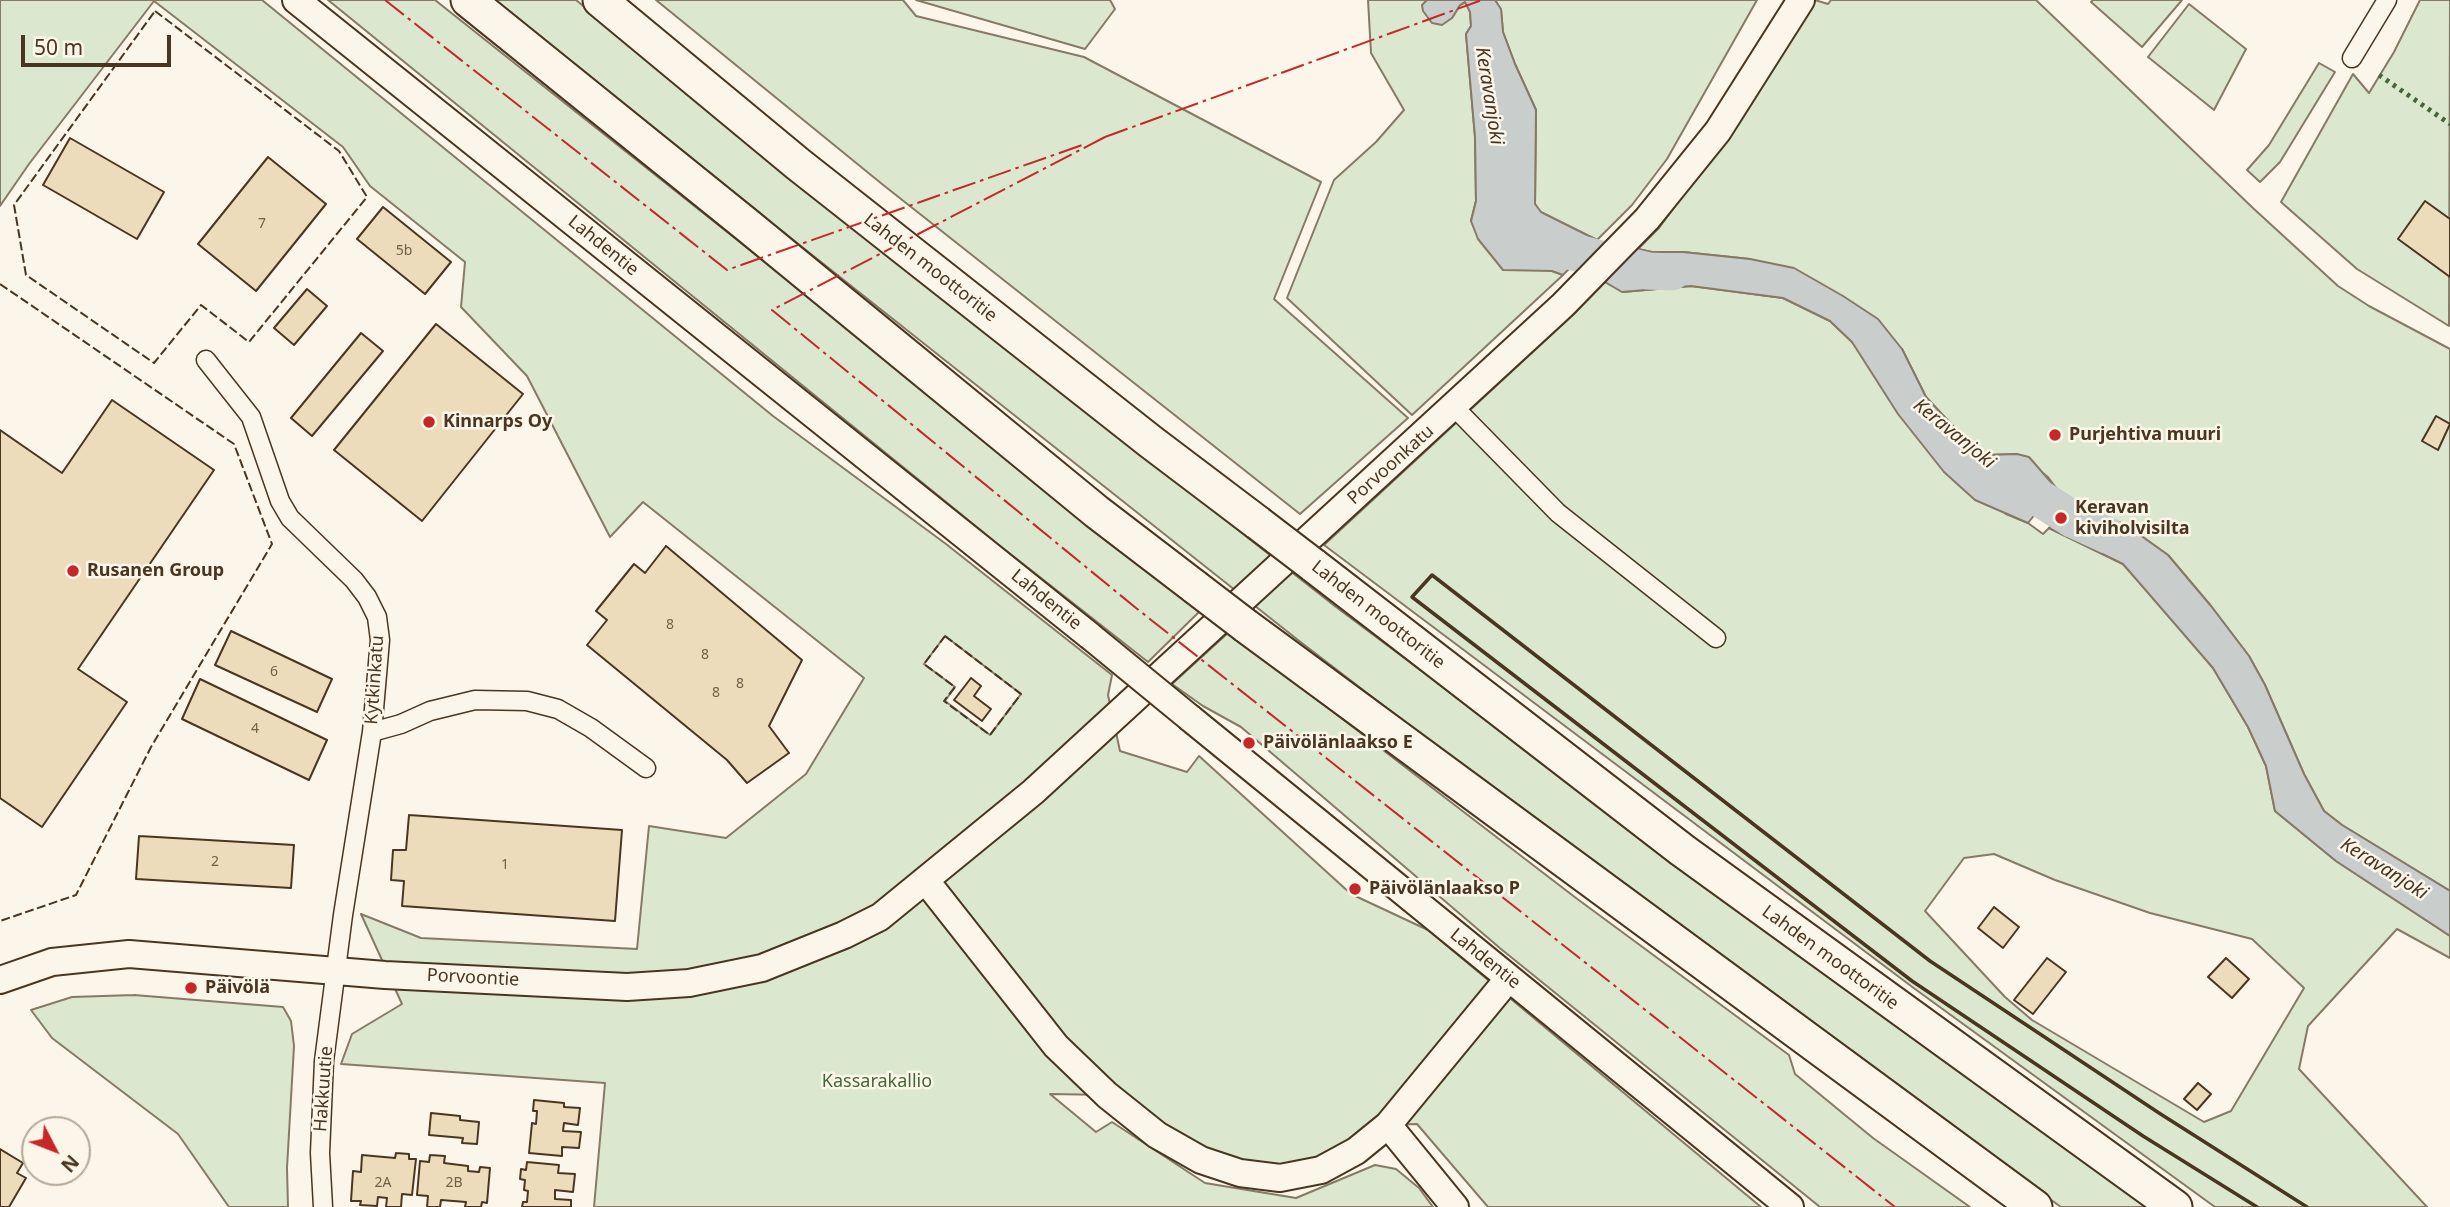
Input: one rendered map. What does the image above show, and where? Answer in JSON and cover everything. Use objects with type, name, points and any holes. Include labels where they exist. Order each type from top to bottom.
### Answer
[{"type":"highway","points":[[468,0],[1097,512],[1246,626],[2035,1207]]},
{"type":"highway","name":"Lahden moottoritie","points":[[600,0],[798,164],[1151,442],[1682,850],[2175,1207]]},
{"type":"main road","name":"Lahdentie","points":[[296,0],[1090,636],[1790,1207]]},
{"type":"main road","name":"Porvoonkatu","points":[[926,881],[1033,792],[1563,305],[1647,219],[1718,131],[1801,0]]},
{"type":"main road","name":"Porvoontie","points":[[0,980],[52,962],[129,954],[336,971],[627,987],[689,983],[762,968],[844,935],[880,917],[926,881]]},
{"type":"main road","points":[[926,881],[1056,1046],[1107,1095],[1157,1135],[1201,1160],[1240,1173],[1280,1178],[1321,1170],[1356,1151],[1388,1125],[1509,978]]},
{"type":"main road","points":[[1388,1125],[1455,1207]]},
{"type":"street","points":[[2352,58],[2387,0]]},
{"type":"street","name":"Kytkinkatu","points":[[206,360],[251,417],[280,501],[290,518],[354,580],[377,617],[380,640],[372,732],[336,971]]},
{"type":"street","points":[[1454,407],[1558,513],[1716,638]]},
{"type":"street","points":[[372,732],[475,700],[527,701],[558,709],[591,727],[646,768]]},
{"type":"street","name":"Hakkuutie","points":[[323,1207],[320,1153],[322,1097],[336,971]]},
{"type":"green space","name":"Kassarakallio","points":[[0,0],[262,0],[773,416],[946,544],[1112,675],[1108,695],[1120,751],[1187,772],[1199,756],[1351,894],[1428,930],[1761,1207],[1488,1207],[1417,1124],[1388,1125],[1356,1151],[1240,1173],[1107,1095],[1050,1094],[1096,1132],[1112,1122],[1205,1183],[1296,1198],[1375,1165],[1396,1169],[1419,1188],[1433,1207],[594,1207],[605,1083],[341,1064],[352,1034],[402,1004],[361,914],[421,938],[637,949],[649,826],[726,838],[806,774],[864,678],[643,502],[610,537],[527,376],[461,307],[465,262],[370,186],[343,147],[154,1],[0,206]],"holes":[[[945,636],[1021,694],[990,735],[945,701],[955,687],[924,664]]]},
{"type":"green space","points":[[328,0],[435,0],[1202,609],[1148,662],[999,545]]},
{"type":"green space","points":[[495,0],[576,0],[809,193],[1336,607],[1836,980],[2151,1207],[2061,1207],[1908,1097],[1531,819],[1298,640]]},
{"type":"green space","points":[[656,0],[903,0],[916,16],[1084,57],[1321,182],[1274,299],[1408,418],[1300,514],[882,184]]},
{"type":"green space","points":[[916,0],[1110,0],[1115,9],[1085,49]]},
{"type":"green space","points":[[1368,0],[1428,0],[1452,18],[1460,5],[1466,2],[1471,26],[1466,34],[1475,137],[1476,201],[1471,221],[1552,271],[1563,275],[1412,415],[1287,298],[1334,180],[1376,142],[1404,110],[1371,53]]},
{"type":"green space","points":[[1495,0],[1757,0],[1667,159],[1632,205],[1597,240],[1540,212],[1535,204],[1536,110],[1503,32],[1501,10]]},
{"type":"green space","points":[[1815,0],[1828,4],[1831,0],[2036,0],[2338,286],[2369,306],[2450,349],[2450,891],[2342,825],[2324,811],[2249,656],[2168,555],[2126,525],[2070,503],[2073,499],[2017,454],[1986,455],[1926,397],[1902,349],[1750,259],[1638,249],[1659,228],[1732,129]]},
{"type":"green space","points":[[2182,0],[2142,47],[2091,2]]},
{"type":"green space","points":[[2420,0],[2450,0],[2449,326],[2357,269],[2281,202],[2353,74],[2369,93],[2394,52]]},
{"type":"green space","points":[[2189,4],[2246,49],[2214,110],[2148,57]]},
{"type":"green space","points":[[2319,63],[2335,72],[2280,162],[2260,182],[2247,170],[2269,145]]},
{"type":"green space","points":[[1605,282],[1623,292],[1691,286],[1783,298],[1830,321],[1852,342],[2006,514],[2028,523],[2043,534],[2049,528],[2123,564],[2213,668],[2248,727],[2266,766],[2275,811],[2336,861],[2450,936],[2450,958],[2397,929],[2308,1026],[2299,1069],[2427,1207],[2215,1207],[1915,989],[1324,545],[1575,313]],"holes":[[[1994,854],[2055,880],[2150,913],[2252,939],[2304,988],[2231,1111],[2204,1122],[2032,1020],[2005,997],[1925,911],[1964,858]]]},
{"type":"green space","points":[[1229,632],[1576,898],[1789,1055],[1795,1074],[1873,1138],[1970,1207],[1820,1207],[1501,949],[1241,727],[1203,706],[1172,684]]},
{"type":"green space","points":[[134,995],[283,1007],[291,1021],[294,1046],[287,1168],[288,1207],[229,1207],[178,1134],[52,1038],[31,1010],[72,997]]},
{"type":"water","points":[[1427,0],[1495,0],[1501,9],[1503,32],[1536,110],[1535,204],[1541,212],[1597,240],[1563,275],[1552,271],[1503,270],[1478,239],[1471,221],[1476,201],[1475,137],[1466,34],[1471,26],[1470,12],[1465,2],[1452,18],[1442,25],[1432,23],[1423,11],[1422,5]]},
{"type":"water","points":[[1638,249],[1750,259],[1794,268],[1843,296],[1878,319],[1902,349],[1926,397],[1952,425],[1986,455],[2017,454],[2029,457],[2056,488],[2028,523],[1975,500],[1944,472],[1898,414],[1852,342],[1830,321],[1783,298],[1691,286],[1622,292],[1605,282]]},
{"type":"water","points":[[2070,503],[2126,525],[2168,555],[2249,656],[2324,811],[2342,825],[2450,891],[2450,936],[2336,861],[2275,811],[2266,766],[2248,727],[2213,668],[2123,564],[2049,528]]},
{"type":"building","points":[[70,138],[164,192],[137,239],[43,185]]},
{"type":"building","points":[[268,157],[326,204],[256,291],[198,244]]},
{"type":"building","points":[[2425,201],[2450,219],[2450,277],[2398,239]]},
{"type":"building","points":[[383,207],[451,262],[425,294],[357,239]]},
{"type":"building","points":[[307,289],[327,306],[294,345],[274,328]]},
{"type":"building","name":"Kinnarps Oy","points":[[436,324],[523,394],[422,521],[334,450]]},
{"type":"building","points":[[361,333],[383,351],[312,436],[291,418]]},
{"type":"building","name":"Rusanen Group","points":[[112,400],[214,470],[78,669],[127,702],[42,827],[0,798],[0,430],[62,473]]},
{"type":"building","points":[[2436,416],[2450,424],[2438,450],[2422,441]]},
{"type":"building","points":[[666,546],[802,660],[769,726],[789,753],[747,783],[727,760],[587,645],[607,620],[596,611],[634,564],[645,573]]},
{"type":"building","points":[[231,631],[332,679],[317,712],[215,665]]},
{"type":"building","points":[[971,678],[981,686],[974,696],[991,709],[982,721],[954,700]]},
{"type":"building","points":[[200,679],[327,740],[309,780],[182,719]]},
{"type":"building","points":[[409,815],[622,830],[615,921],[402,906],[404,881],[391,880],[393,850],[406,850]]},
{"type":"building","points":[[139,836],[294,845],[291,888],[136,879]]},
{"type":"building","points":[[1994,907],[2019,927],[2003,948],[1978,928]]},
{"type":"building","points":[[2047,958],[2066,972],[2033,1014],[2014,1000]]},
{"type":"building","points":[[2226,958],[2249,979],[2232,998],[2208,977]]},
{"type":"building","points":[[2198,1083],[2211,1094],[2197,1110],[2184,1099]]},
{"type":"building","points":[[534,1100],[564,1103],[564,1107],[580,1108],[578,1125],[564,1123],[563,1131],[581,1132],[579,1148],[562,1147],[562,1156],[529,1153],[532,1123],[536,1124]]},
{"type":"building","points":[[431,1113],[460,1116],[460,1120],[479,1122],[477,1144],[462,1143],[463,1138],[429,1135]]},
{"type":"building","points":[[0,1149],[21,1162],[17,1173],[21,1175],[21,1186],[9,1207],[0,1207]]},
{"type":"building","points":[[396,1153],[409,1154],[409,1159],[416,1159],[412,1195],[402,1194],[401,1207],[386,1207],[387,1198],[378,1197],[377,1206],[360,1205],[361,1201],[351,1201],[353,1171],[361,1172],[362,1155],[395,1158]]},
{"type":"building","points":[[430,1155],[445,1156],[444,1163],[468,1166],[468,1171],[479,1172],[480,1167],[490,1168],[487,1203],[482,1202],[481,1207],[465,1207],[466,1202],[441,1200],[440,1207],[427,1207],[428,1196],[417,1195],[420,1161],[429,1162]]},
{"type":"building","points":[[527,1162],[559,1165],[558,1173],[575,1174],[573,1192],[555,1190],[555,1199],[571,1200],[571,1207],[522,1207],[523,1202],[527,1202],[528,1191],[524,1190],[525,1180],[520,1179],[521,1169],[526,1170]]},
{"type":"waterway","name":"Keravanjoki","points":[[1534,242],[1648,271],[1672,272]]},
{"type":"waterway","name":"Keravanjoki","points":[[2003,475],[2074,520],[2107,535]]},
{"type":"hedge","points":[[2379,75],[2450,124]]},
{"type":"fence","points":[[155,11],[339,151],[367,197],[249,342],[201,305],[154,363],[26,275],[14,205],[155,11]]},
{"type":"fence","points":[[0,284],[234,444],[272,544],[151,747],[76,895],[0,921]]},
{"type":"fence","points":[[945,636],[1021,694],[990,735],[944,701],[955,687],[924,664],[945,636]]},
{"type":"wall","points":[[2257,1207],[2143,1136],[1912,981],[1412,597],[1432,575],[1930,961],[2159,1113],[2307,1207]]},
{"type":"power","points":[[385,0],[727,270],[1085,144]]},
{"type":"power","points":[[1105,137],[1482,0]]},
{"type":"power","points":[[1105,137],[772,310],[1136,608],[1895,1207]]},
{"type":"place","name":"Kinnarps Oy","points":[[429,422]]},
{"type":"place","name":"Purjehtiva muuri","points":[[2055,435]]},
{"type":"place","name":"Keravan kiviholvisilta","points":[[2061,518]]},
{"type":"place","name":"Rusanen Group","points":[[73,571]]},
{"type":"place","name":"Päivölänlaakso E","points":[[1249,743]]},
{"type":"place","name":"Päivölänlaakso P","points":[[1355,889]]},
{"type":"place","name":"Päivölä","points":[[191,988]]}]
